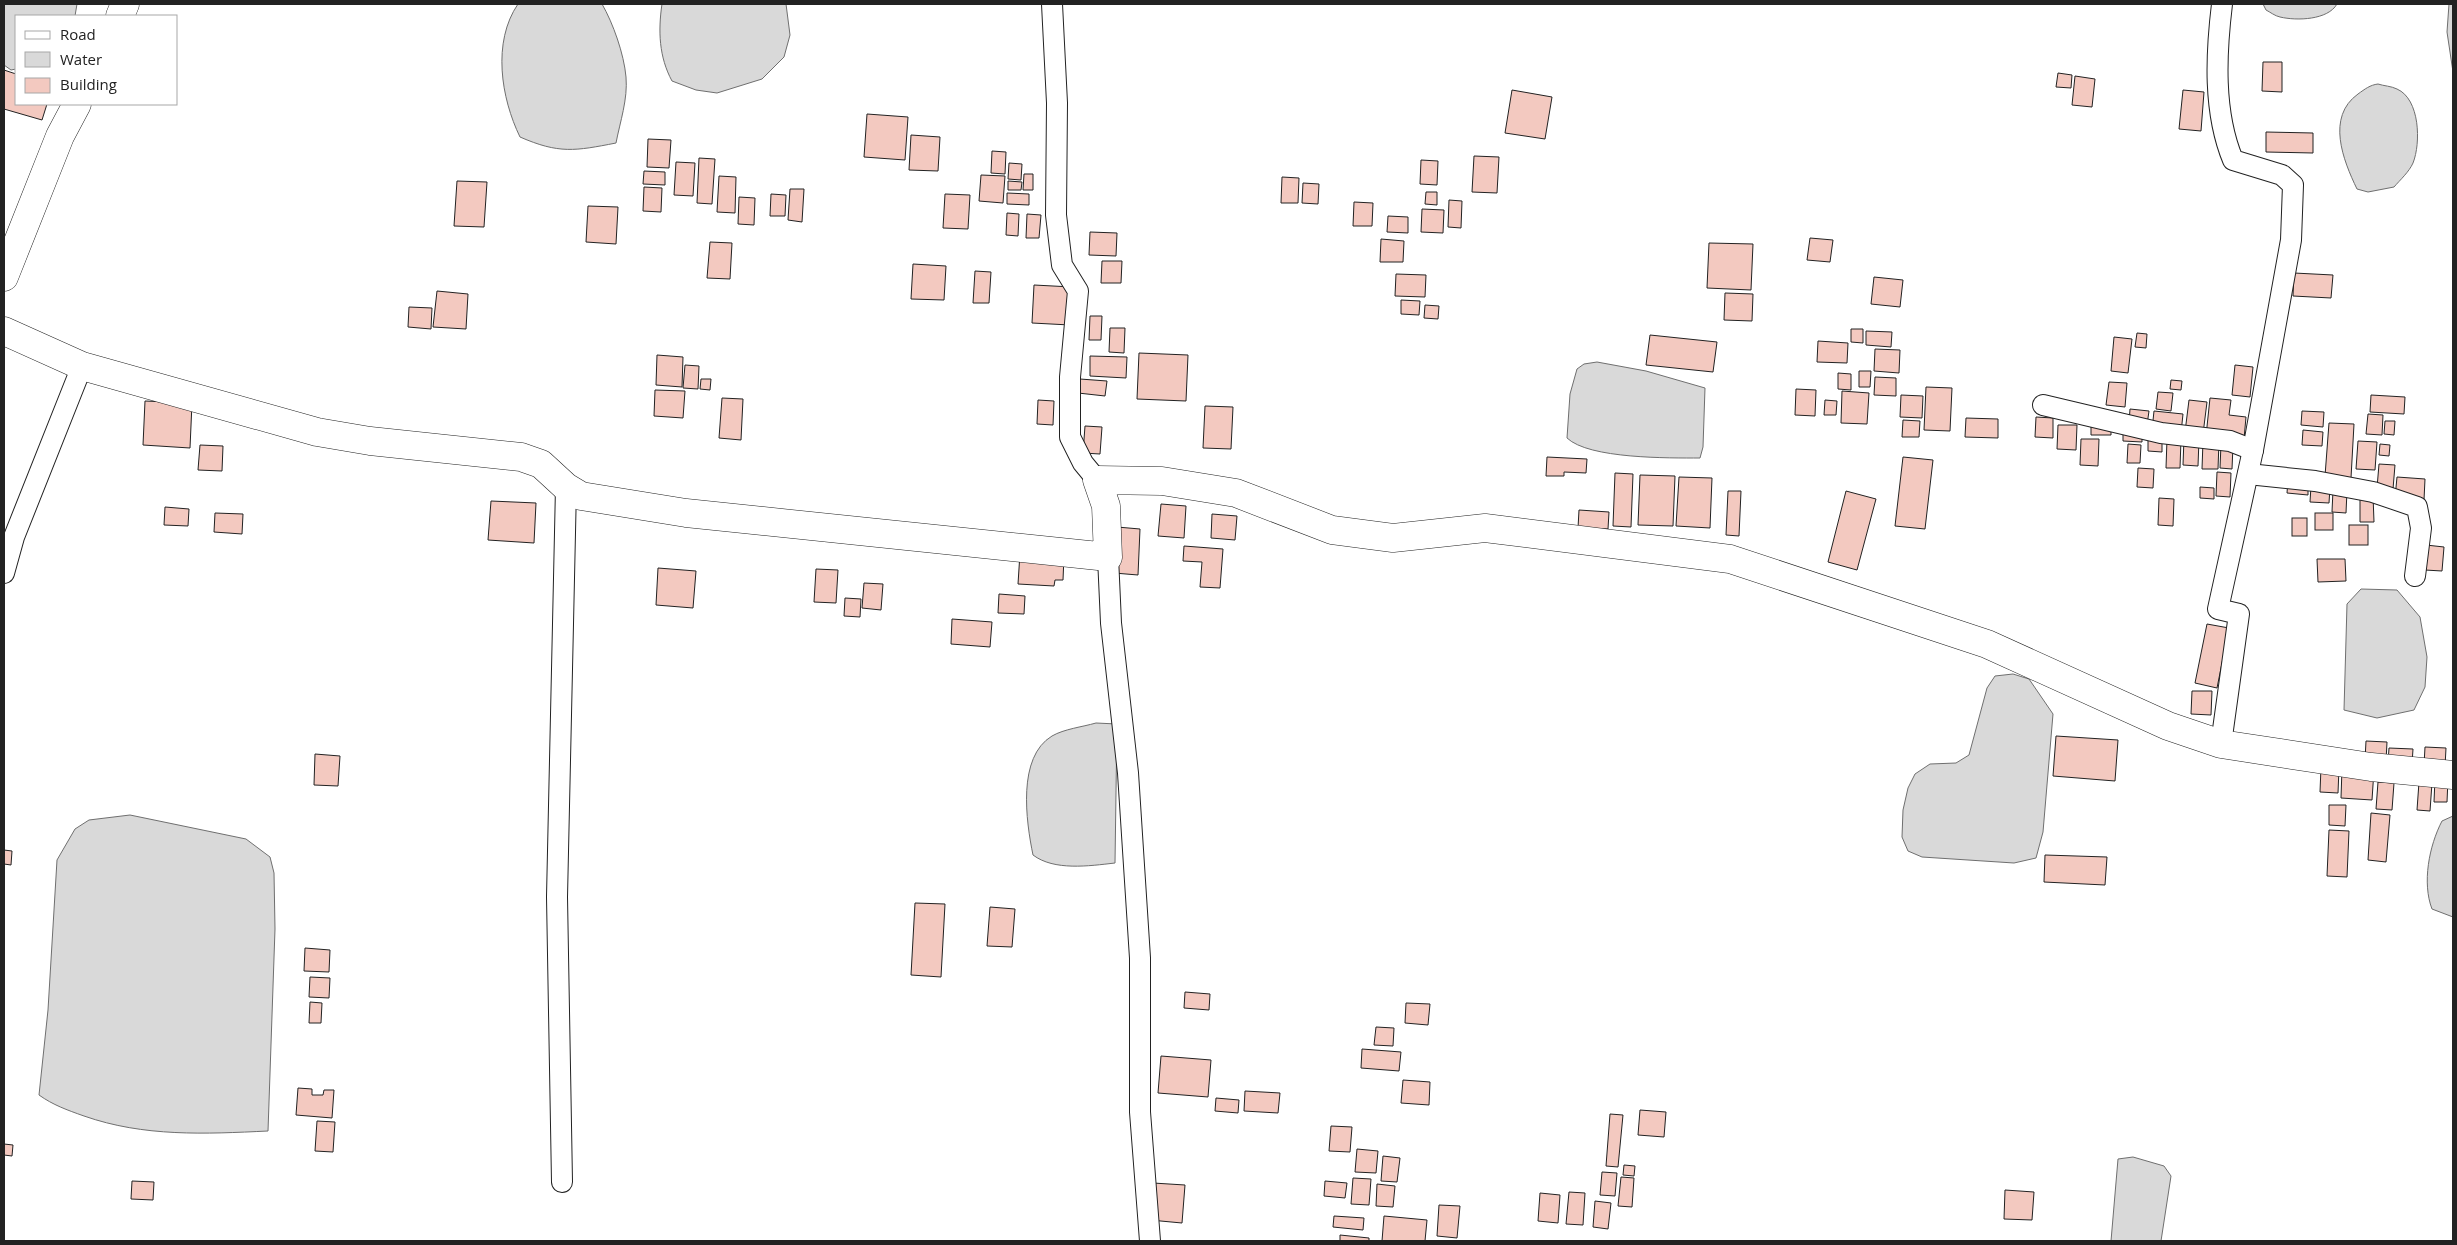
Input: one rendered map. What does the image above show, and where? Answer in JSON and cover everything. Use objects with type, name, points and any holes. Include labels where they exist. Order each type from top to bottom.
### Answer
[{"type":"street","points":[[1052,4],[1057,103],[1056,216],[1062,265],[1078,291],[1070,377],[1070,437],[1083,463],[1097,480],[1106,506],[1111,624],[1128,773],[1140,958],[1140,1112],[1150,1241]]},
{"type":"street","points":[[2220,744],[2239,614],[2218,609],[2254,450],[2291,240],[2293,185],[2282,175],[2233,160],[2226,144],[2220,113],[2218,33],[2222,4]]},
{"type":"street","points":[[4,277],[60,136],[76,105]]},
{"type":"street","points":[[4,331],[82,366],[316,432],[370,441],[521,457],[541,464],[566,487],[581,496],[686,513],[1108,557]]},
{"type":"street","points":[[4,573],[14,537],[82,366]]},
{"type":"street","points":[[2044,405],[2161,433],[2230,441],[2254,450]]},
{"type":"street","points":[[2248,474],[2315,481],[2373,492],[2417,507],[2421,528],[2415,576]]},
{"type":"street","points":[[1097,480],[1162,481],[1236,494],[1332,530],[1392,538],[1484,528],[1730,559],[1987,644],[2168,726],[2220,744],[2371,767],[2453,775]]},
{"type":"street","points":[[562,1182],[557,897],[566,487]]},
{"type":"water","points":[[4,4],[77,4],[75,15],[15,15],[15,69],[11,70],[4,65]]},
{"type":"water","points":[[518,4],[602,4],[617,39],[626,77],[625,102],[616,143],[589,148],[567,149],[546,146],[520,137],[508,105],[502,70],[502,52],[505,35],[510,19]]},
{"type":"water","points":[[662,4],[786,4],[790,35],[784,57],[762,79],[717,93],[696,90],[672,81],[662,53],[660,24]]},
{"type":"water","points":[[2263,4],[2337,4],[2327,13],[2319,16],[2295,19],[2276,16],[2266,10]]},
{"type":"water","points":[[2449,4],[2453,4],[2453,72],[2447,32]]},
{"type":"water","points":[[2378,84],[2392,87],[2405,94],[2417,122],[2417,144],[2413,163],[2407,173],[2394,187],[2368,192],[2357,189],[2352,178],[2343,152],[2340,127],[2342,114],[2348,103],[2365,89]]},
{"type":"water","points":[[1597,362],[1646,371],[1705,388],[1703,447],[1700,458],[1611,454],[1578,445],[1567,438],[1570,394],[1577,369],[1584,364]]},
{"type":"water","points":[[2361,589],[2397,590],[2420,617],[2427,657],[2425,687],[2414,710],[2377,718],[2344,710],[2347,604]]},
{"type":"water","points":[[2013,674],[2029,679],[2053,714],[2043,832],[2036,858],[2014,863],[1922,857],[1908,851],[1902,837],[1903,810],[1908,788],[1915,774],[1930,764],[1956,763],[1969,755],[1987,688],[1995,676]]},
{"type":"water","points":[[1096,723],[1117,724],[1115,863],[1072,866],[1041,860],[1033,855],[1028,825],[1027,791],[1033,759],[1041,746],[1052,736]]},
{"type":"water","points":[[130,815],[246,839],[270,857],[274,873],[275,929],[268,1131],[175,1133],[129,1128],[78,1114],[39,1095],[48,1010],[57,860],[75,829],[89,820]]},
{"type":"water","points":[[2453,816],[2453,917],[2432,909],[2427,876],[2430,853],[2437,831],[2442,821]]},
{"type":"water","points":[[2133,1157],[2164,1166],[2171,1176],[2161,1241],[2111,1241],[2118,1159]]},
{"type":"building","points":[[2263,62],[2282,62],[2282,92],[2262,91]]},
{"type":"building","points":[[4,70],[15,74],[15,105],[47,105],[42,120],[4,109]]},
{"type":"building","points":[[2058,73],[2072,75],[2071,88],[2056,87]]},
{"type":"building","points":[[2075,76],[2095,79],[2092,107],[2072,105]]},
{"type":"building","points":[[1512,90],[1552,97],[1545,139],[1505,133]]},
{"type":"building","points":[[2183,90],[2204,92],[2201,131],[2179,129]]},
{"type":"building","points":[[867,114],[908,117],[905,160],[864,157]]},
{"type":"building","points":[[2266,132],[2313,133],[2313,153],[2266,152]]},
{"type":"building","points":[[911,135],[940,137],[938,171],[909,170]]},
{"type":"building","points":[[648,139],[671,140],[669,168],[647,167]]},
{"type":"building","points":[[992,151],[1006,152],[1005,174],[991,173]]},
{"type":"building","points":[[1474,156],[1499,157],[1497,193],[1472,192]]},
{"type":"building","points":[[699,158],[715,159],[712,204],[697,203]]},
{"type":"building","points":[[1421,160],[1438,161],[1437,185],[1420,184]]},
{"type":"building","points":[[676,162],[695,163],[693,196],[674,195]]},
{"type":"building","points":[[1009,163],[1022,164],[1021,180],[1008,179]]},
{"type":"building","points":[[644,171],[665,172],[665,185],[643,184]]},
{"type":"building","points":[[1024,174],[1033,174],[1033,190],[1023,190]]},
{"type":"building","points":[[981,175],[1005,176],[1003,203],[979,201]]},
{"type":"building","points":[[719,176],[736,177],[735,213],[717,212]]},
{"type":"building","points":[[1282,177],[1299,178],[1298,203],[1281,203]]},
{"type":"building","points":[[457,181],[487,182],[484,227],[454,226]]},
{"type":"building","points":[[1008,181],[1022,182],[1021,190],[1008,190]]},
{"type":"building","points":[[1303,183],[1319,184],[1318,204],[1302,203]]},
{"type":"building","points":[[644,187],[662,188],[661,212],[643,211]]},
{"type":"building","points":[[790,189],[804,189],[802,222],[788,220]]},
{"type":"building","points":[[1426,192],[1437,192],[1437,205],[1425,204]]},
{"type":"building","points":[[1007,193],[1029,194],[1029,205],[1007,204]]},
{"type":"building","points":[[771,194],[786,195],[785,216],[770,216]]},
{"type":"building","points":[[945,194],[970,195],[968,229],[943,228]]},
{"type":"building","points":[[739,197],[755,198],[754,225],[738,224]]},
{"type":"building","points":[[1449,200],[1462,201],[1461,228],[1448,227]]},
{"type":"building","points":[[1354,202],[1373,203],[1372,226],[1353,226]]},
{"type":"building","points":[[588,206],[618,207],[616,244],[586,242]]},
{"type":"building","points":[[1422,209],[1444,210],[1443,233],[1421,232]]},
{"type":"building","points":[[1007,213],[1019,214],[1018,236],[1006,235]]},
{"type":"building","points":[[1027,214],[1041,215],[1039,238],[1026,238]]},
{"type":"building","points":[[1388,216],[1408,217],[1408,233],[1387,232]]},
{"type":"building","points":[[1090,232],[1117,233],[1116,256],[1089,255]]},
{"type":"building","points":[[1810,238],[1833,240],[1830,262],[1807,260]]},
{"type":"building","points":[[1381,239],[1404,241],[1403,262],[1380,262]]},
{"type":"building","points":[[710,242],[732,243],[730,279],[707,278]]},
{"type":"building","points":[[1709,243],[1753,244],[1751,290],[1707,288]]},
{"type":"building","points":[[1102,261],[1122,261],[1121,283],[1101,283]]},
{"type":"building","points":[[913,264],[946,266],[944,300],[911,299]]},
{"type":"building","points":[[975,271],[991,272],[989,303],[973,303]]},
{"type":"building","points":[[2294,273],[2333,275],[2331,298],[2293,296]]},
{"type":"building","points":[[1396,274],[1426,275],[1425,297],[1395,296]]},
{"type":"building","points":[[1874,277],[1903,280],[1900,307],[1871,304]]},
{"type":"building","points":[[1034,285],[1072,287],[1070,325],[1032,323]]},
{"type":"building","points":[[437,291],[468,294],[466,329],[433,327]]},
{"type":"building","points":[[1725,293],[1753,294],[1752,321],[1724,320]]},
{"type":"building","points":[[1401,300],[1420,301],[1419,315],[1401,314]]},
{"type":"building","points":[[1425,305],[1439,306],[1438,319],[1424,318]]},
{"type":"building","points":[[409,307],[432,308],[431,329],[408,327]]},
{"type":"building","points":[[1090,316],[1102,316],[1101,340],[1089,340]]},
{"type":"building","points":[[1110,328],[1125,328],[1124,353],[1109,352]]},
{"type":"building","points":[[1851,329],[1863,329],[1863,343],[1851,342]]},
{"type":"building","points":[[1866,331],[1892,332],[1891,347],[1866,345]]},
{"type":"building","points":[[2137,333],[2147,334],[2146,348],[2135,347]]},
{"type":"building","points":[[1650,335],[1717,342],[1713,372],[1646,365]]},
{"type":"building","points":[[2114,337],[2132,339],[2128,373],[2111,371]]},
{"type":"building","points":[[1818,341],[1848,343],[1847,363],[1817,362]]},
{"type":"building","points":[[1875,349],[1900,350],[1899,373],[1874,371]]},
{"type":"building","points":[[1139,353],[1188,355],[1186,401],[1137,399]]},
{"type":"building","points":[[657,355],[683,357],[682,387],[656,385]]},
{"type":"building","points":[[1090,356],[1127,357],[1126,378],[1090,376]]},
{"type":"building","points":[[685,365],[699,366],[698,389],[683,388]]},
{"type":"building","points":[[2235,365],[2253,367],[2250,397],[2232,395]]},
{"type":"building","points":[[1859,371],[1871,371],[1870,387],[1859,387]]},
{"type":"building","points":[[1838,373],[1851,374],[1851,390],[1838,389]]},
{"type":"building","points":[[1875,377],[1896,378],[1896,396],[1874,395]]},
{"type":"building","points":[[701,379],[711,379],[710,390],[700,389]]},
{"type":"building","points":[[1080,379],[1107,381],[1105,396],[1078,393]]},
{"type":"building","points":[[2171,380],[2182,381],[2181,390],[2170,389]]},
{"type":"building","points":[[2109,382],[2127,383],[2125,407],[2106,405]]},
{"type":"building","points":[[1926,387],[1952,388],[1950,431],[1924,430]]},
{"type":"building","points":[[1796,389],[1816,390],[1815,416],[1795,415]]},
{"type":"building","points":[[655,390],[685,391],[683,418],[654,416]]},
{"type":"building","points":[[1842,391],[1869,393],[1867,424],[1841,423]]},
{"type":"building","points":[[2158,392],[2173,393],[2171,411],[2156,409]]},
{"type":"building","points":[[1901,395],[1923,396],[1922,418],[1900,417]]},
{"type":"building","points":[[2371,395],[2405,397],[2404,414],[2370,412]]},
{"type":"building","points":[[722,398],[743,399],[741,440],[719,438]]},
{"type":"building","points":[[2210,398],[2231,400],[2229,415],[2246,417],[2244,439],[2206,436]]},
{"type":"building","points":[[1038,400],[1054,401],[1053,425],[1037,424]]},
{"type":"building","points":[[1825,400],[1837,401],[1836,415],[1824,415]]},
{"type":"building","points":[[2189,400],[2207,402],[2203,434],[2185,432]]},
{"type":"building","points":[[145,401],[192,403],[190,448],[143,445]]},
{"type":"building","points":[[1205,406],[1233,407],[1231,449],[1203,448]]},
{"type":"building","points":[[2130,409],[2149,411],[2147,425],[2129,423]]},
{"type":"building","points":[[2154,411],[2183,414],[2181,433],[2152,430]]},
{"type":"building","points":[[2302,411],[2324,412],[2323,427],[2301,425]]},
{"type":"building","points":[[2368,414],[2383,415],[2382,435],[2366,434]]},
{"type":"building","points":[[2036,417],[2053,418],[2053,438],[2035,437]]},
{"type":"building","points":[[1966,418],[1998,419],[1998,438],[1965,437]]},
{"type":"building","points":[[1903,420],[1920,421],[1919,437],[1902,437]]},
{"type":"building","points":[[2091,421],[2111,422],[2111,435],[2091,435]]},
{"type":"building","points":[[2385,421],[2395,421],[2394,435],[2384,434]]},
{"type":"building","points":[[2329,423],[2354,424],[2351,478],[2325,476]]},
{"type":"building","points":[[2058,425],[2077,425],[2076,450],[2057,449]]},
{"type":"building","points":[[1085,426],[1102,427],[1100,454],[1083,453]]},
{"type":"building","points":[[2123,429],[2142,430],[2142,442],[2123,441]]},
{"type":"building","points":[[2303,430],[2323,432],[2322,446],[2302,445]]},
{"type":"building","points":[[2148,435],[2162,436],[2162,452],[2148,451]]},
{"type":"building","points":[[2184,438],[2199,439],[2198,466],[2183,465]]},
{"type":"building","points":[[2081,439],[2099,439],[2098,466],[2080,465]]},
{"type":"building","points":[[2167,439],[2181,439],[2180,468],[2166,468]]},
{"type":"building","points":[[2203,441],[2219,441],[2218,469],[2202,469]]},
{"type":"building","points":[[2358,441],[2377,442],[2375,470],[2356,469]]},
{"type":"building","points":[[2128,444],[2141,445],[2140,463],[2127,463]]},
{"type":"building","points":[[2221,444],[2233,445],[2232,469],[2220,468]]},
{"type":"building","points":[[2380,444],[2390,445],[2389,456],[2379,455]]},
{"type":"building","points":[[200,445],[223,446],[222,471],[198,470]]},
{"type":"building","points":[[1547,457],[1587,459],[1586,473],[1564,472],[1564,476],[1546,476]]},
{"type":"building","points":[[1903,457],[1933,460],[1925,529],[1895,526]]},
{"type":"building","points":[[2379,464],[2395,465],[2393,489],[2377,488]]},
{"type":"building","points":[[2138,468],[2154,469],[2153,488],[2137,487]]},
{"type":"building","points":[[2217,472],[2231,473],[2230,497],[2216,496]]},
{"type":"building","points":[[1615,473],[1633,474],[1631,527],[1613,526]]},
{"type":"building","points":[[1640,475],[1675,476],[1673,526],[1638,525]]},
{"type":"building","points":[[1679,477],[1712,478],[1710,528],[1676,526]]},
{"type":"building","points":[[2397,477],[2425,479],[2424,500],[2395,498]]},
{"type":"building","points":[[2288,480],[2308,482],[2308,495],[2287,493]]},
{"type":"building","points":[[2311,486],[2330,487],[2329,503],[2310,502]]},
{"type":"building","points":[[2200,487],[2214,488],[2214,499],[2200,498]]},
{"type":"building","points":[[2333,490],[2347,491],[2346,513],[2332,512]]},
{"type":"building","points":[[1728,491],[1741,491],[1739,536],[1726,535]]},
{"type":"building","points":[[1846,491],[1876,499],[1857,570],[1828,562]]},
{"type":"building","points":[[2360,495],[2373,495],[2374,522],[2360,522]]},
{"type":"building","points":[[2159,498],[2174,499],[2173,526],[2158,525]]},
{"type":"building","points":[[491,501],[536,503],[534,543],[488,540]]},
{"type":"building","points":[[1161,504],[1186,506],[1184,538],[1158,536]]},
{"type":"building","points":[[165,507],[189,509],[188,526],[164,525]]},
{"type":"building","points":[[1579,510],[1609,512],[1608,529],[1578,528]]},
{"type":"building","points":[[215,513],[243,514],[242,534],[214,532]]},
{"type":"building","points":[[2315,513],[2333,513],[2333,530],[2315,530]]},
{"type":"building","points":[[1212,514],[1237,516],[1235,540],[1211,538]]},
{"type":"building","points":[[2292,518],[2307,518],[2307,536],[2292,536]]},
{"type":"building","points":[[2349,525],[2368,525],[2368,545],[2349,545]]},
{"type":"building","points":[[1117,527],[1140,529],[1138,575],[1114,573]]},
{"type":"building","points":[[2426,545],[2444,547],[2442,571],[2425,570]]},
{"type":"building","points":[[1184,546],[1223,549],[1220,588],[1200,587],[1202,562],[1183,561]]},
{"type":"building","points":[[1020,553],[1064,556],[1063,580],[1055,580],[1054,586],[1018,584]]},
{"type":"building","points":[[2317,559],[2345,559],[2346,581],[2318,582]]},
{"type":"building","points":[[658,568],[696,571],[693,608],[656,605]]},
{"type":"building","points":[[816,569],[838,570],[836,603],[814,602]]},
{"type":"building","points":[[864,583],[883,584],[881,610],[862,608]]},
{"type":"building","points":[[999,594],[1025,596],[1024,614],[998,613]]},
{"type":"building","points":[[845,598],[861,599],[860,617],[844,616]]},
{"type":"building","points":[[952,619],[992,622],[990,647],[951,644]]},
{"type":"building","points":[[2207,624],[2229,628],[2217,688],[2195,683]]},
{"type":"building","points":[[2192,691],[2212,691],[2211,715],[2191,714]]},
{"type":"building","points":[[2056,736],[2118,740],[2115,781],[2053,776]]},
{"type":"building","points":[[2366,741],[2387,742],[2386,761],[2365,760]]},
{"type":"building","points":[[2425,747],[2446,748],[2445,767],[2424,765]]},
{"type":"building","points":[[2389,748],[2413,749],[2412,764],[2388,763]]},
{"type":"building","points":[[315,754],[340,756],[338,786],[314,785]]},
{"type":"building","points":[[2321,767],[2339,768],[2338,793],[2320,792]]},
{"type":"building","points":[[2342,768],[2374,770],[2372,800],[2341,798]]},
{"type":"building","points":[[2435,778],[2448,779],[2447,802],[2434,802]]},
{"type":"building","points":[[2378,782],[2394,783],[2392,810],[2376,809]]},
{"type":"building","points":[[2419,782],[2432,783],[2430,811],[2417,810]]},
{"type":"building","points":[[2329,805],[2346,805],[2345,826],[2329,825]]},
{"type":"building","points":[[2371,813],[2390,815],[2386,862],[2368,860]]},
{"type":"building","points":[[2329,830],[2349,831],[2347,877],[2327,876]]},
{"type":"building","points":[[4,850],[12,851],[11,865],[4,864]]},
{"type":"building","points":[[2045,855],[2107,857],[2105,885],[2044,882]]},
{"type":"building","points":[[915,903],[945,904],[941,977],[911,975]]},
{"type":"building","points":[[990,907],[1015,909],[1012,947],[987,946]]},
{"type":"building","points":[[305,948],[330,950],[329,972],[304,971]]},
{"type":"building","points":[[310,977],[330,978],[329,998],[309,997]]},
{"type":"building","points":[[1185,992],[1210,994],[1209,1010],[1184,1008]]},
{"type":"building","points":[[310,1002],[322,1003],[321,1023],[309,1023]]},
{"type":"building","points":[[1406,1003],[1430,1004],[1428,1025],[1405,1023]]},
{"type":"building","points":[[1376,1027],[1394,1028],[1393,1046],[1374,1045]]},
{"type":"building","points":[[1362,1049],[1401,1052],[1399,1071],[1361,1068]]},
{"type":"building","points":[[1161,1056],[1211,1060],[1208,1097],[1158,1093]]},
{"type":"building","points":[[1403,1080],[1430,1082],[1429,1105],[1401,1103]]},
{"type":"building","points":[[298,1088],[312,1089],[312,1095],[323,1095],[324,1090],[334,1090],[332,1118],[296,1115]]},
{"type":"building","points":[[1245,1091],[1280,1093],[1278,1113],[1244,1111]]},
{"type":"building","points":[[1216,1098],[1239,1100],[1238,1113],[1215,1111]]},
{"type":"building","points":[[1640,1110],[1666,1112],[1664,1137],[1638,1135]]},
{"type":"building","points":[[1610,1114],[1623,1115],[1618,1167],[1606,1166]]},
{"type":"building","points":[[317,1121],[335,1122],[333,1152],[315,1151]]},
{"type":"building","points":[[1331,1126],[1352,1127],[1350,1152],[1329,1151]]},
{"type":"building","points":[[4,1144],[13,1145],[12,1156],[4,1155]]},
{"type":"building","points":[[1357,1149],[1378,1151],[1376,1173],[1355,1172]]},
{"type":"building","points":[[1383,1156],[1400,1158],[1397,1182],[1381,1181]]},
{"type":"building","points":[[1624,1165],[1635,1166],[1634,1176],[1623,1175]]},
{"type":"building","points":[[1602,1172],[1617,1173],[1615,1196],[1600,1195]]},
{"type":"building","points":[[1621,1177],[1634,1178],[1632,1207],[1618,1206]]},
{"type":"building","points":[[1353,1178],[1371,1179],[1369,1205],[1351,1204]]},
{"type":"building","points":[[132,1181],[154,1182],[153,1200],[131,1199]]},
{"type":"building","points":[[1325,1181],[1347,1183],[1345,1198],[1324,1196]]},
{"type":"building","points":[[1153,1183],[1185,1185],[1182,1223],[1150,1220]]},
{"type":"building","points":[[1377,1184],[1395,1186],[1393,1207],[1376,1206]]},
{"type":"building","points":[[2005,1190],[2034,1192],[2032,1220],[2004,1219]]},
{"type":"building","points":[[1569,1192],[1585,1193],[1583,1225],[1566,1224]]},
{"type":"building","points":[[1540,1193],[1560,1195],[1558,1223],[1538,1221]]},
{"type":"building","points":[[1595,1201],[1611,1203],[1608,1229],[1593,1227]]},
{"type":"building","points":[[1439,1205],[1460,1206],[1457,1238],[1437,1236]]},
{"type":"building","points":[[1334,1216],[1364,1218],[1363,1230],[1333,1227]]},
{"type":"building","points":[[1384,1216],[1427,1220],[1425,1241],[1382,1241]]},
{"type":"building","points":[[1340,1235],[1369,1238],[1369,1241],[1340,1241]]}]
